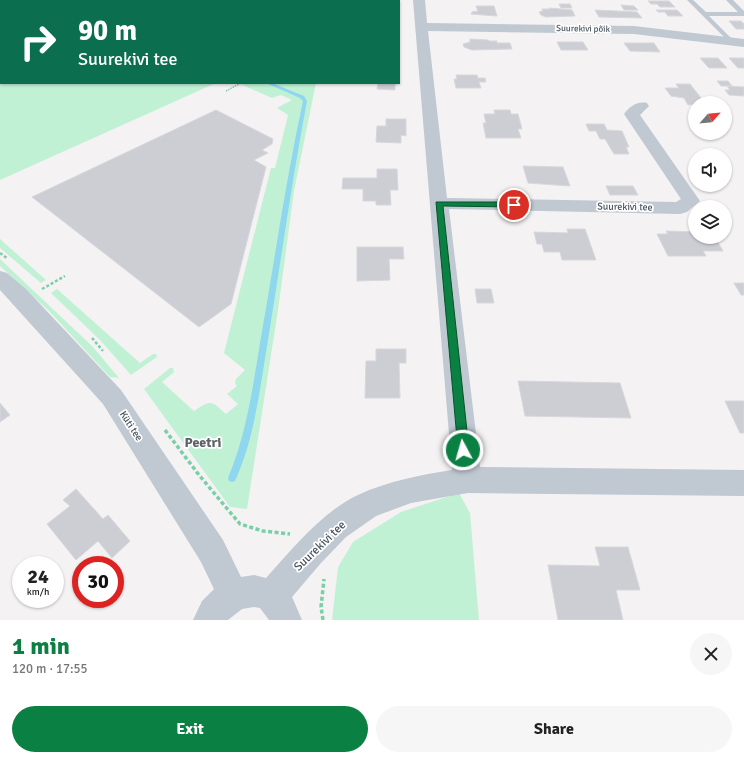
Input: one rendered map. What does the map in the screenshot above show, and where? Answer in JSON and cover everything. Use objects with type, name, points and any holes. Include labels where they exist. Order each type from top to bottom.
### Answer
[{"type":"street","points":[[419,0],[463,450],[468,480]]},
{"type":"street","name":"Suurekivi põik","points":[[421,27],[634,30],[738,43]]},
{"type":"street","name":"Suurekivi tee","points":[[439,203],[680,208],[691,202],[632,114],[642,106]]},
{"type":"street","name":"Küti tee","points":[[6,270],[18,294],[112,397],[212,551],[233,596]]},
{"type":"street","name":"Suurekivi tee","points":[[279,609],[310,552],[336,527],[367,504],[411,490],[468,480],[744,483]]},
{"type":"street","points":[[209,620],[220,604],[233,596],[246,592],[259,592],[279,609]]},
{"type":"lane","points":[[690,0],[702,14],[738,43]]},
{"type":"lane","points":[[729,0],[744,14]]},
{"type":"lane","points":[[702,14],[744,14]]},
{"type":"path","points":[[226,91],[239,84]]},
{"type":"path","points":[[0,253],[6,270]]},
{"type":"path","points":[[42,290],[65,276]]},
{"type":"path","points":[[36,284],[47,295]]},
{"type":"path","points":[[87,334],[107,356]]},
{"type":"path","points":[[163,427],[199,475],[240,524],[264,531],[294,535],[310,552],[325,572],[321,607],[323,620]]},
{"type":"green space","points":[[0,84],[214,84],[0,180]]},
{"type":"green space","points":[[240,84],[316,84],[294,191],[278,310],[247,509],[230,507],[144,389],[170,368],[173,368],[174,372],[162,382],[194,411],[208,403],[211,403],[226,414],[238,404],[227,394],[237,386],[235,383],[236,379],[245,370],[224,353],[271,168],[275,168],[288,115],[277,108],[292,100],[281,95],[272,98]]},
{"type":"green space","points":[[0,239],[46,280],[41,283],[0,248]]},
{"type":"green space","points":[[0,259],[93,347],[119,378],[110,377],[49,311],[0,266]]},
{"type":"green space","points":[[57,289],[140,363],[153,354],[156,354],[157,357],[131,375],[100,340],[51,293]]},
{"type":"green space","points":[[459,493],[470,513],[479,620],[332,620],[338,567],[353,542],[401,512]]},
{"type":"building","points":[[648,1],[669,1],[675,7],[660,7],[657,4],[651,4]]},
{"type":"building","points":[[559,4],[570,4],[572,8],[561,8]]},
{"type":"building","points":[[621,5],[634,6],[638,10],[624,10]]},
{"type":"building","points":[[476,6],[494,6],[497,16],[471,14],[472,12],[478,11]]},
{"type":"building","points":[[549,8],[572,10],[575,16],[546,17],[541,15],[539,12],[543,11],[542,9],[550,9]]},
{"type":"building","points":[[595,10],[637,12],[642,18],[599,17]]},
{"type":"building","points":[[656,10],[677,10],[683,16],[668,16],[665,12],[658,12]]},
{"type":"building","points":[[729,21],[741,21],[744,24],[744,29],[736,29]]},
{"type":"building","points":[[470,39],[497,41],[497,43],[510,43],[512,49],[472,50],[464,47],[463,44],[470,42]]},
{"type":"building","points":[[557,42],[583,42],[588,50],[561,50]]},
{"type":"building","points":[[624,43],[654,43],[660,52],[630,51]]},
{"type":"building","points":[[700,58],[718,58],[727,68],[709,68]]},
{"type":"building","points":[[729,58],[744,58],[744,68],[738,68]]},
{"type":"building","points":[[456,75],[477,75],[478,78],[485,78],[486,82],[479,82],[481,88],[456,88],[454,79],[457,79]]},
{"type":"building","points":[[717,81],[728,81],[732,86],[721,86]]},
{"type":"building","points":[[378,84],[395,84],[395,90],[377,89]]},
{"type":"building","points":[[676,84],[690,84],[699,96],[688,96],[688,105],[684,98],[671,96],[665,88],[679,88]]},
{"type":"building","points":[[727,86],[744,87],[744,96],[729,95],[725,90],[730,90]]},
{"type":"building","points":[[216,110],[273,139],[272,144],[262,150],[268,153],[254,160],[266,167],[231,304],[199,327],[32,197]]},
{"type":"building","points":[[494,110],[510,110],[511,114],[518,114],[522,129],[518,129],[521,138],[486,138],[483,123],[486,123],[484,114],[495,114]]},
{"type":"building","points":[[386,119],[406,119],[406,136],[401,135],[401,143],[376,142],[377,126],[386,126]]},
{"type":"building","points":[[586,124],[604,124],[607,130],[622,131],[629,147],[626,147],[629,154],[614,154],[605,139],[600,139],[596,131],[589,131]]},
{"type":"building","points":[[523,166],[563,167],[570,186],[528,183]]},
{"type":"building","points":[[377,169],[397,169],[398,190],[390,190],[391,205],[376,205],[376,201],[363,201],[363,189],[342,189],[343,178],[377,178]]},
{"type":"building","points":[[606,186],[633,186],[638,195],[610,195]]},
{"type":"building","points":[[567,229],[585,229],[596,260],[562,260],[560,252],[544,252],[542,244],[537,244],[534,232],[568,233]]},
{"type":"building","points":[[666,231],[688,232],[688,244],[719,244],[723,251],[703,251],[706,256],[668,256],[657,234],[668,234]]},
{"type":"building","points":[[357,247],[403,247],[404,259],[389,259],[390,280],[357,281]]},
{"type":"building","points":[[734,283],[744,283],[744,295],[741,295]]},
{"type":"building","points":[[475,289],[491,289],[494,303],[477,303]]},
{"type":"building","points":[[376,349],[406,349],[406,363],[399,363],[400,398],[365,398],[366,361],[376,361]]},
{"type":"building","points":[[518,381],[620,383],[631,418],[525,416]]},
{"type":"building","points":[[725,401],[744,401],[744,433],[740,433]]},
{"type":"building","points":[[0,403],[10,415],[0,422]]},
{"type":"building","points":[[76,489],[103,519],[108,515],[130,541],[114,556],[110,556],[98,541],[81,556],[73,556],[47,524],[70,506],[63,500]]},
{"type":"building","points":[[595,547],[628,547],[640,590],[616,590],[623,620],[558,620],[548,565],[600,566]]},
{"type":"waterway","points":[[232,478],[243,449],[251,418],[293,164],[305,101],[302,97],[270,84]]},
{"type":"district","name":"Peetri","points":[[203,442]]},
{"type":"route","points":[[463,450],[439,203],[514,205]]}]
